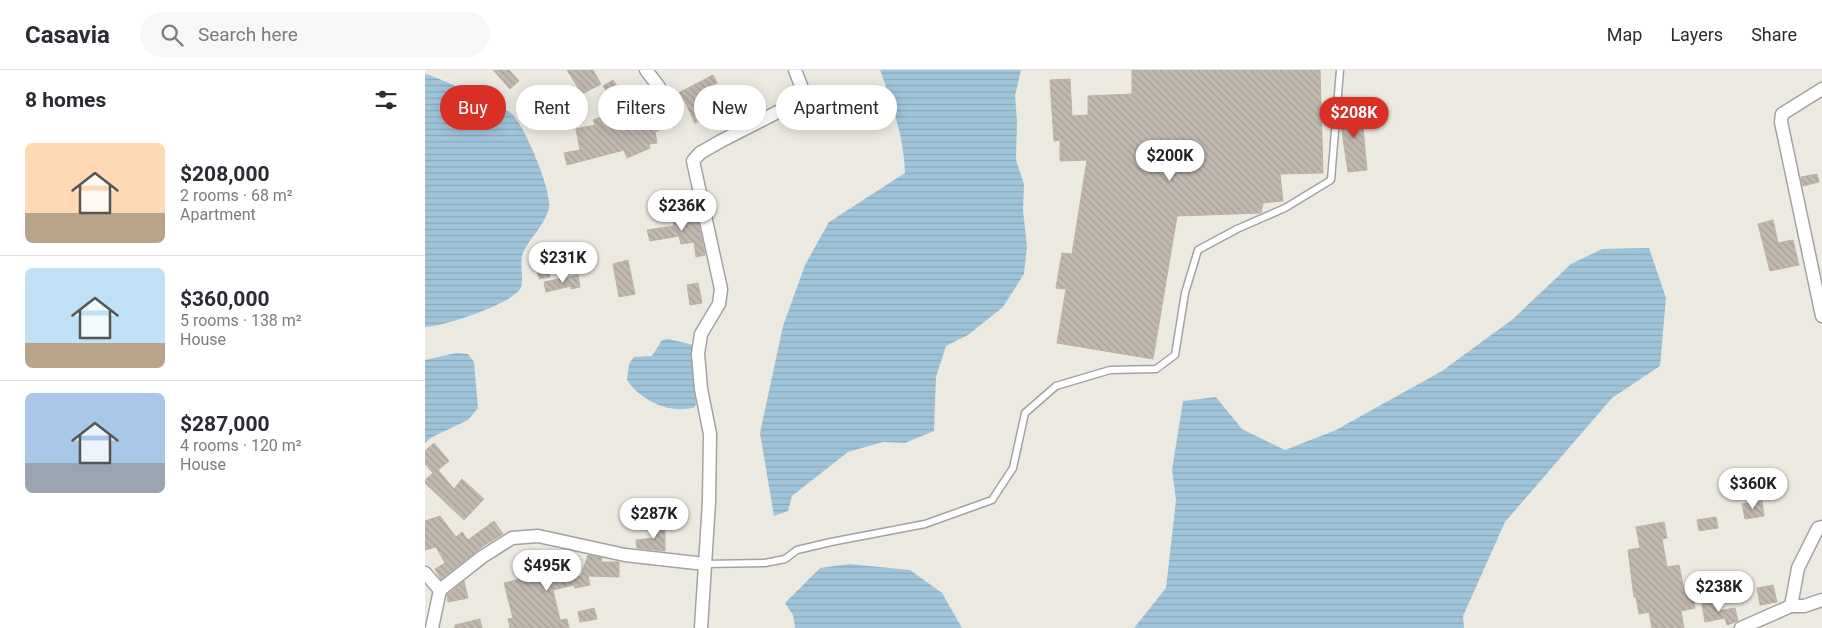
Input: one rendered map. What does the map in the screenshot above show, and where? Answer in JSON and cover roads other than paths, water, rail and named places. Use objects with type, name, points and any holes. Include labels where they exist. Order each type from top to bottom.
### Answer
[{"type":"street","points":[[646,70],[657,85]]},
{"type":"street","points":[[701,628],[710,434],[701,389],[698,354],[701,334],[719,304],[721,289],[715,254],[702,212],[693,161],[700,153],[721,141],[803,99],[803,91],[795,70]]},
{"type":"street","points":[[1822,89],[1812,93],[1782,114],[1781,122],[1822,316]]},
{"type":"street","points":[[1791,606],[1798,568],[1817,528],[1822,527]]},
{"type":"street","points":[[432,628],[441,590],[482,557],[512,538],[538,536],[625,555],[705,564]]},
{"type":"street","points":[[425,573],[441,590]]},
{"type":"street","points":[[1741,628],[1791,606],[1804,606],[1822,600]]},
{"type":"lane","points":[[705,564],[765,563],[785,559],[797,550],[925,524],[992,500],[1013,468],[1025,413],[1056,386],[1110,370],[1156,369],[1175,355],[1185,293],[1198,250],[1237,229],[1285,208],[1331,180],[1340,70]]},
{"type":"water","points":[[880,70],[1021,70],[1015,96],[1017,120],[1016,160],[1024,184],[1023,211],[1027,246],[1024,274],[1003,307],[968,335],[946,346],[936,377],[934,431],[905,443],[883,442],[848,452],[792,496],[788,511],[774,516],[760,433],[783,326],[805,265],[829,222],[905,173],[897,122],[897,85],[885,85]]},
{"type":"water","points":[[425,74],[453,85],[440,85],[440,130],[506,130],[506,110],[511,113],[516,120],[516,130],[523,130],[530,143],[542,173],[549,199],[549,207],[545,219],[523,253],[521,262],[522,283],[516,293],[493,307],[462,319],[425,327]]},
{"type":"water","points":[[1649,248],[1666,298],[1660,366],[1612,398],[1505,522],[1463,616],[1464,628],[1134,628],[1166,588],[1176,500],[1172,470],[1183,401],[1216,397],[1242,429],[1285,450],[1336,430],[1442,371],[1513,319],[1571,264],[1602,249]]},
{"type":"water","points":[[669,339],[693,345],[695,407],[676,409],[657,404],[640,394],[627,380],[629,364],[634,357],[652,356],[662,340]]},
{"type":"water","points":[[456,353],[468,354],[474,362],[478,408],[468,420],[432,437],[425,443],[425,360]]},
{"type":"water","points":[[849,564],[910,570],[942,593],[962,628],[795,628],[793,615],[785,603],[820,568]]}]
